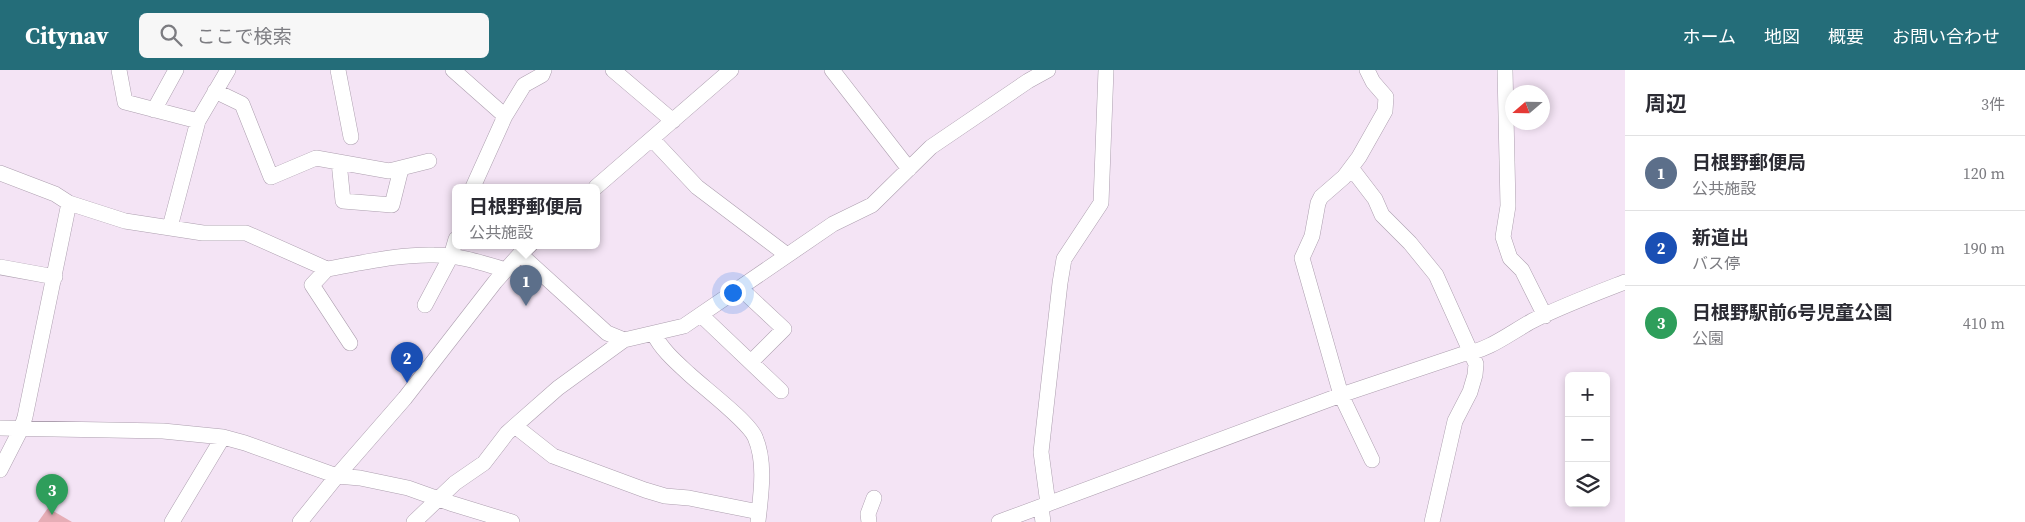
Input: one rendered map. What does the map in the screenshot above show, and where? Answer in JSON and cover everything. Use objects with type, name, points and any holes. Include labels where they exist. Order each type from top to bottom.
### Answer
[{"type":"street","points":[[154,110],[176,70]]},
{"type":"street","points":[[170,227],[198,122],[228,70]]},
{"type":"street","points":[[338,70],[351,137]]},
{"type":"street","points":[[453,70],[505,116]]},
{"type":"street","points":[[473,184],[505,116],[524,84],[542,75],[544,70]]},
{"type":"street","points":[[613,70],[672,121]]},
{"type":"street","points":[[600,184],[731,70]]},
{"type":"street","points":[[832,70],[909,169]]},
{"type":"street","points":[[414,522],[455,484],[484,463],[507,433],[558,388],[624,340],[684,326],[833,224],[872,205],[931,147],[1028,80],[1048,70]]},
{"type":"street","points":[[1044,522],[1041,452],[1060,283],[1064,259],[1101,203],[1106,70]]},
{"type":"street","points":[[1367,70],[1373,82],[1383,91],[1387,102],[1385,110],[1352,169],[1321,197],[1318,203],[1312,236],[1302,258],[1341,394],[1372,460]]},
{"type":"street","points":[[1505,70],[1508,206],[1503,237],[1510,258],[1522,270],[1545,316]]},
{"type":"street","points":[[121,72],[125,102],[198,122]]},
{"type":"street","points":[[215,91],[242,104],[271,177],[316,158],[389,171],[429,161]]},
{"type":"street","points":[[652,138],[696,187],[787,255]]},
{"type":"street","points":[[340,162],[342,200],[392,205],[401,169]]},
{"type":"street","points":[[1352,169],[1375,198],[1382,215],[1410,243],[1436,275],[1476,364],[1470,392],[1455,421],[1432,522]]},
{"type":"street","points":[[0,173],[55,194],[69,203],[125,220],[204,234],[246,233],[327,268],[407,256],[434,255],[451,256],[506,270]]},
{"type":"street","points":[[0,470],[21,429],[55,277],[69,203]]},
{"type":"street","points":[[425,305],[453,249]]},
{"type":"street","points":[[300,522],[405,398],[506,270],[525,249],[607,333],[624,340]]},
{"type":"street","points":[[0,267],[55,277]]},
{"type":"street","points":[[327,268],[312,285],[350,343]]},
{"type":"street","points":[[999,522],[1341,394],[1463,354],[1476,352],[1582,298],[1625,282]]},
{"type":"street","points":[[740,288],[784,329],[751,362]]},
{"type":"street","points":[[701,314],[781,391]]},
{"type":"street","points":[[515,426],[554,456],[665,496],[689,498],[758,517],[761,469],[755,436],[745,423],[673,359],[654,334]]},
{"type":"street","points":[[0,428],[163,431],[223,437],[337,476],[408,488],[439,499],[472,516],[512,522]]},
{"type":"street","points":[[172,522],[223,437]]},
{"type":"street","points":[[869,522],[868,514],[874,498]]},
{"type":"shaded area","points":[[48,508],[72,522],[38,522]]},
{"type":"place","name":"日根野郵便局","points":[[526,306]]},
{"type":"place","name":"新道出","points":[[407,383]]},
{"type":"place","name":"日根野駅前6号児童公園","points":[[52,515]]}]
